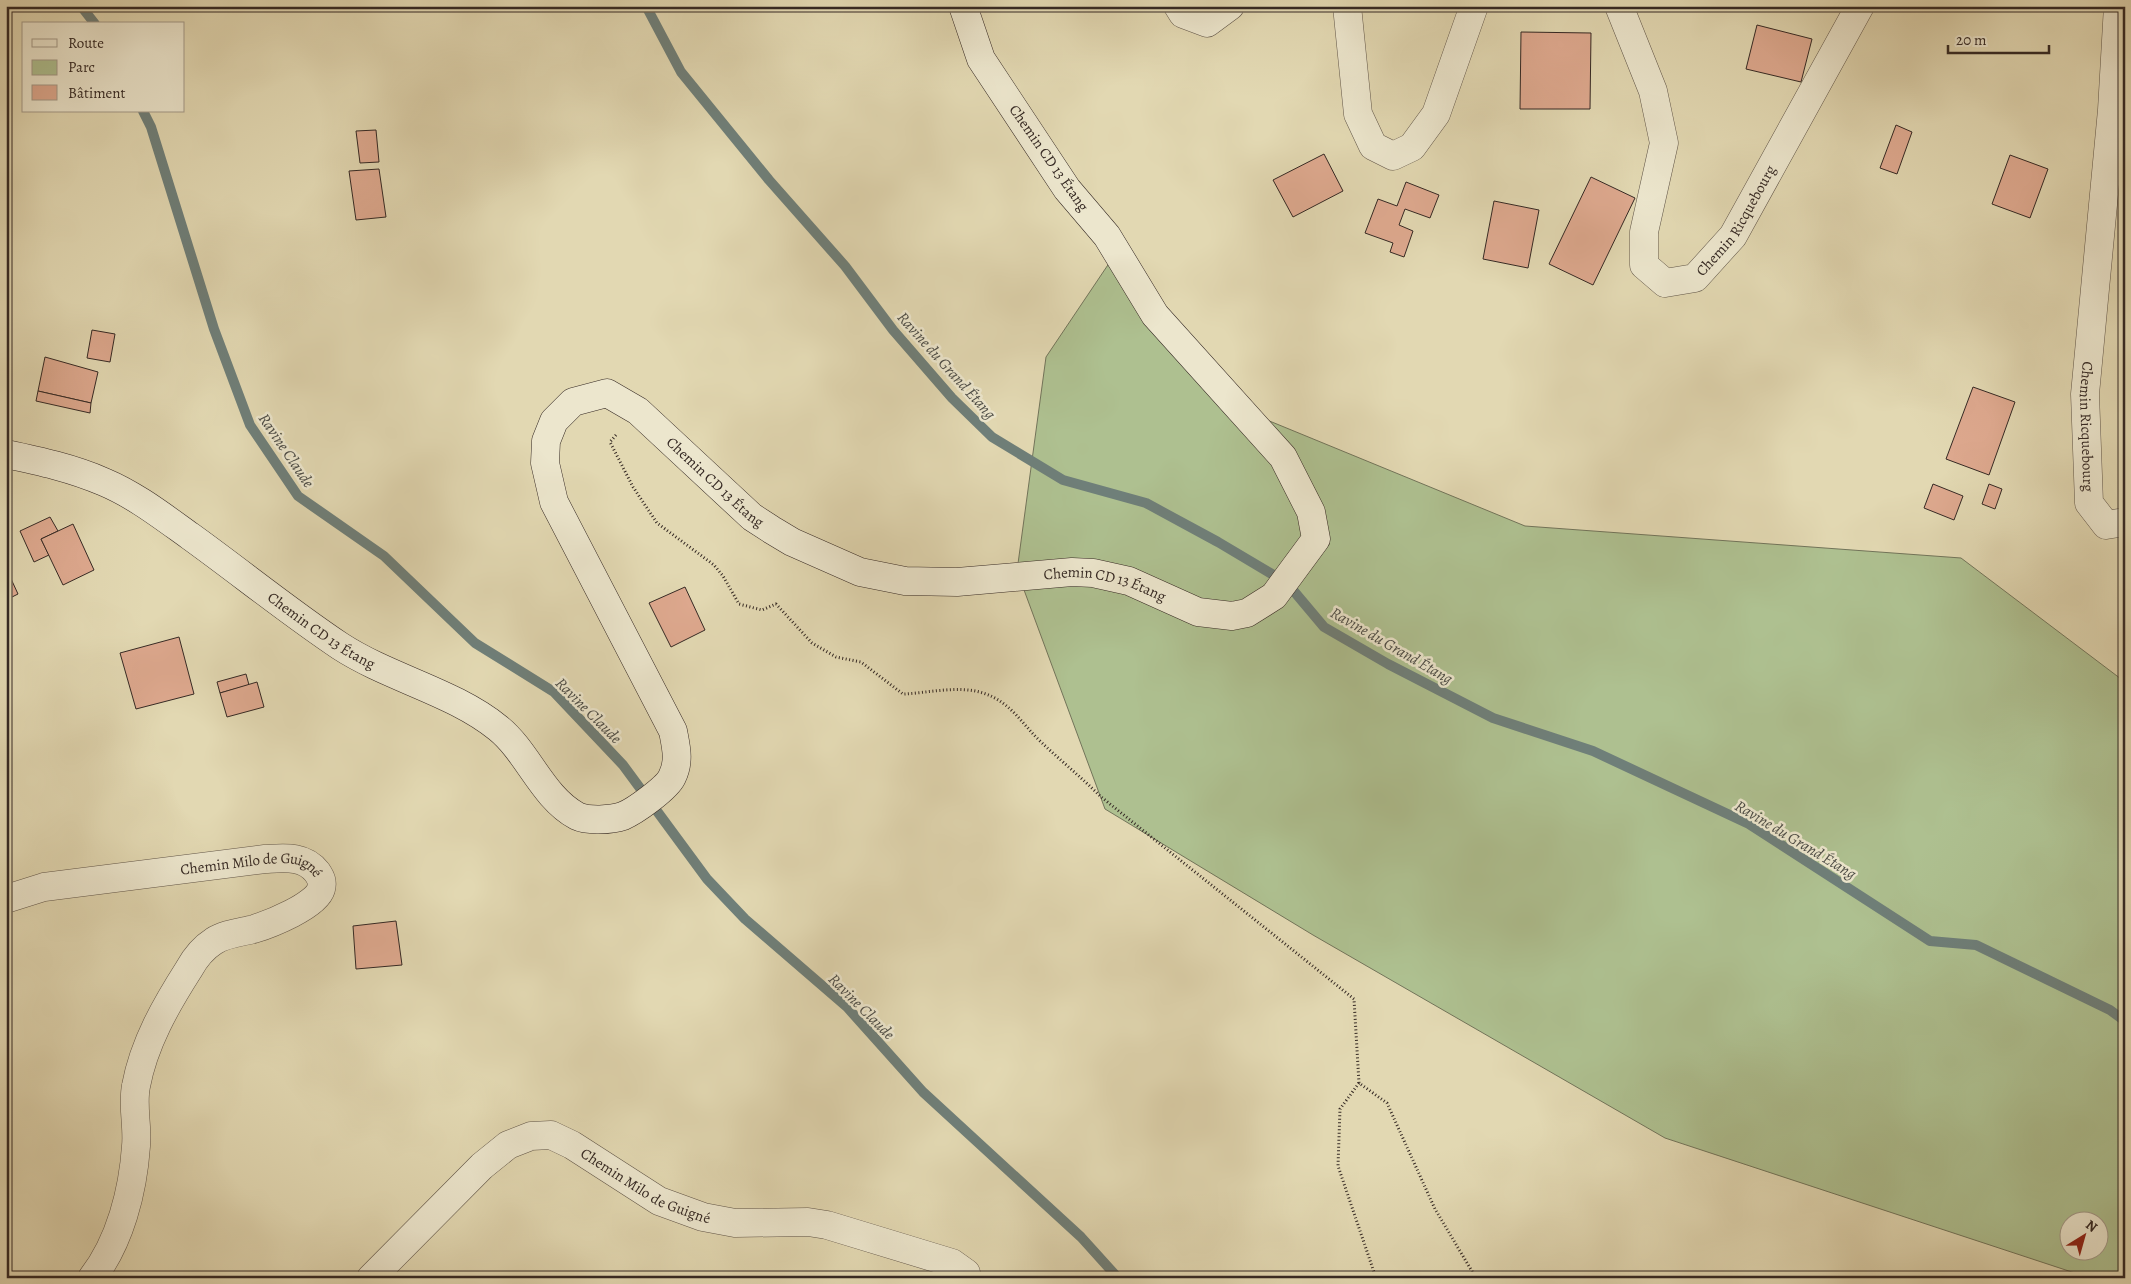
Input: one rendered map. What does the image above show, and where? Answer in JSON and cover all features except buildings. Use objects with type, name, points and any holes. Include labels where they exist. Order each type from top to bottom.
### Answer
[{"type":"street","name":"Chemin CD 13 Étang","points":[[6,454],[67,468],[105,482],[149,507],[341,647],[392,675],[482,716],[499,728],[518,747],[555,799],[578,816],[599,818],[623,816],[661,790],[672,777],[678,755],[673,731],[554,502],[545,463],[546,441],[554,421],[573,402],[607,393],[638,411],[752,517],[792,542],[860,572],[905,581],[957,582],[1072,572],[1093,573],[1129,581],[1198,612],[1212,616],[1232,616],[1247,613],[1266,602],[1296,569],[1316,539],[1311,512],[1283,457],[1154,315],[1107,236],[1067,189],[981,59],[963,6]]},
{"type":"street","points":[[1178,6],[1183,14],[1207,23],[1230,6]]},
{"type":"street","points":[[1346,6],[1358,114],[1373,146],[1393,156],[1412,147],[1436,114],[1474,6]]},
{"type":"street","name":"Chemin Ricquebourg","points":[[1619,6],[1653,92],[1664,143],[1644,232],[1644,265],[1665,283],[1695,278],[1733,236],[1860,6]]},
{"type":"street","name":"Chemin Ricquebourg","points":[[2118,6],[2112,110],[2085,394],[2089,503],[2106,525],[2125,522]]},
{"type":"street","name":"Chemin Milo de Guigné","points":[[6,899],[44,888],[265,859],[296,858],[312,865],[322,879],[321,890],[311,903],[257,928],[215,940],[197,956],[179,984],[147,1043],[135,1088],[136,1146],[129,1194],[114,1238],[92,1278]]},
{"type":"street","name":"Chemin Milo de Guigné","points":[[371,1278],[482,1166],[508,1145],[531,1136],[552,1135],[572,1145],[659,1200],[703,1217],[735,1223],[808,1222],[827,1225],[952,1263],[966,1273],[967,1278]]},
{"type":"path","points":[[638,411],[610,442],[633,487],[657,523],[714,565],[723,576],[739,604],[762,610],[776,604],[812,644],[836,657],[860,662],[904,694],[960,690],[983,693],[1006,704],[1040,741],[1071,766],[1100,796],[1354,999],[1359,1084],[1340,1109],[1338,1166],[1376,1278]]},
{"type":"path","points":[[1359,1084],[1387,1103],[1435,1209],[1476,1278]]},
{"type":"green space","points":[[1122,244],[1211,397],[1525,526],[1961,558],[2125,682],[2125,1278],[2090,1278],[1665,1138],[1313,935],[1105,809],[1017,571],[1046,357]]},
{"type":"waterway","name":"Ravine Claude","points":[[81,6],[93,22]]},
{"type":"waterway","name":"Ravine du Grand Étang","points":[[646,6],[681,72],[769,180],[845,266],[893,330],[952,398],[992,437],[1063,480],[1146,503],[1218,542],[1287,583],[1324,627],[1388,664],[1493,718],[1593,751],[1749,824],[1930,941],[1976,945],[2110,1010],[2125,1021]]},
{"type":"waterway","name":"Ravine Claude","points":[[144,112],[151,127],[214,329],[250,425],[298,496],[384,556],[475,643],[554,692],[623,765],[707,879],[745,919],[847,1007],[923,1092],[1081,1237],[1118,1278]]}]
